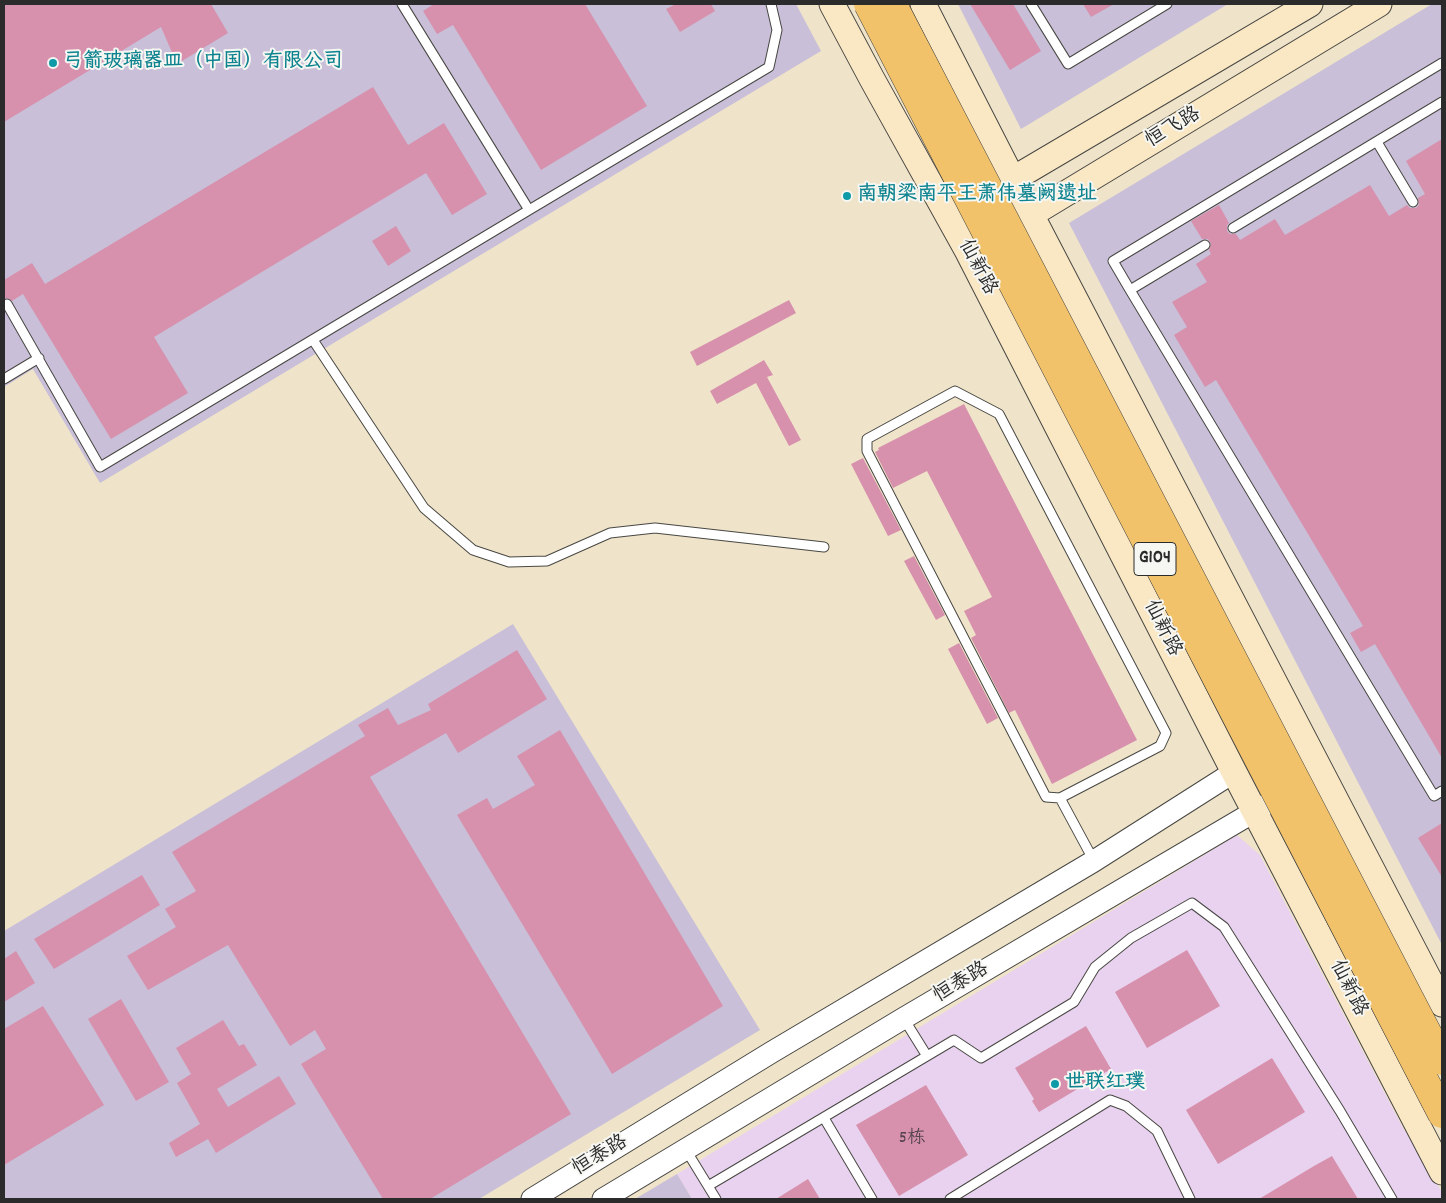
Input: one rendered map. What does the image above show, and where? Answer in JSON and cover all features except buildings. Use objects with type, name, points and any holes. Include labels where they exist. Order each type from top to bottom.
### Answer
[{"type":"main road","name":"仙新路","points":[[880,4],[1442,1061]]},
{"type":"main road","name":"仙新路","points":[[880,4],[1442,1114]]},
{"type":"main road","points":[[923,4],[1442,1004]]},
{"type":"main road","name":"恒飞路","points":[[948,216],[1013,180],[1310,4]]},
{"type":"main road","name":"恒飞路","points":[[968,252],[1379,4]]},
{"type":"main road","name":"仙新路","points":[[833,5],[968,252],[1234,772],[1432,1129],[1442,1172]]},
{"type":"street","name":"恒泰路","points":[[532,1199],[772,1052],[1094,861],[1234,772]]},
{"type":"street","name":"恒泰路","points":[[603,1199],[904,1018],[1322,772]]},
{"type":"lane","points":[[402,4],[529,210]]},
{"type":"lane","points":[[7,304],[100,467],[769,67],[777,30],[771,4]]},
{"type":"lane","points":[[1031,4],[1068,64],[1167,4]]},
{"type":"lane","points":[[1442,63],[1113,261],[1434,796],[1442,791]]},
{"type":"lane","points":[[1233,228],[1442,102]]},
{"type":"lane","points":[[1377,142],[1412,202]]},
{"type":"lane","points":[[1130,290],[1205,245]]},
{"type":"lane","points":[[313,340],[424,508],[473,550],[509,562],[547,561],[610,533],[655,528],[824,547]]},
{"type":"lane","points":[[4,379],[39,358]]},
{"type":"lane","points":[[955,391],[999,414],[1166,733],[1160,746],[1060,798],[1046,797],[867,451],[867,440],[955,391]]},
{"type":"lane","points":[[1060,798],[1094,861]]},
{"type":"lane","points":[[708,1186],[954,1040],[980,1058],[1074,1002],[1095,967],[1131,938],[1192,903],[1224,927],[1340,1111],[1392,1199]]},
{"type":"lane","points":[[904,1018],[927,1056]]},
{"type":"lane","points":[[950,1199],[1110,1100],[1126,1106],[1157,1131],[1190,1199]]},
{"type":"lane","points":[[824,1118],[872,1199]]},
{"type":"lane","points":[[686,1150],[716,1199]]},
{"type":"shaded area","points":[[4,4],[796,4],[821,51],[100,483],[33,369],[4,387]]},
{"type":"shaded area","points":[[958,4],[1228,4],[1021,129]]},
{"type":"shaded area","points":[[1432,4],[1442,4],[1442,945],[1069,223]]},
{"type":"shaded area","points":[[513,624],[760,1030],[479,1199],[4,1199],[4,931]]},
{"type":"shaded area","points":[[1237,835],[1260,855],[1402,1126],[1442,1192],[1442,1199],[692,1199],[677,1174]]},
{"type":"shaded area","points":[[677,1174],[692,1199],[635,1199]]},
{"type":"place","name":"弓箭玻璃器皿（中国）有限公司","points":[[53,63]]},
{"type":"place","name":"南朝梁南平王萧伟墓阙遗址","points":[[847,196]]},
{"type":"place","name":"世联红璞","points":[[1055,1084]]}]
